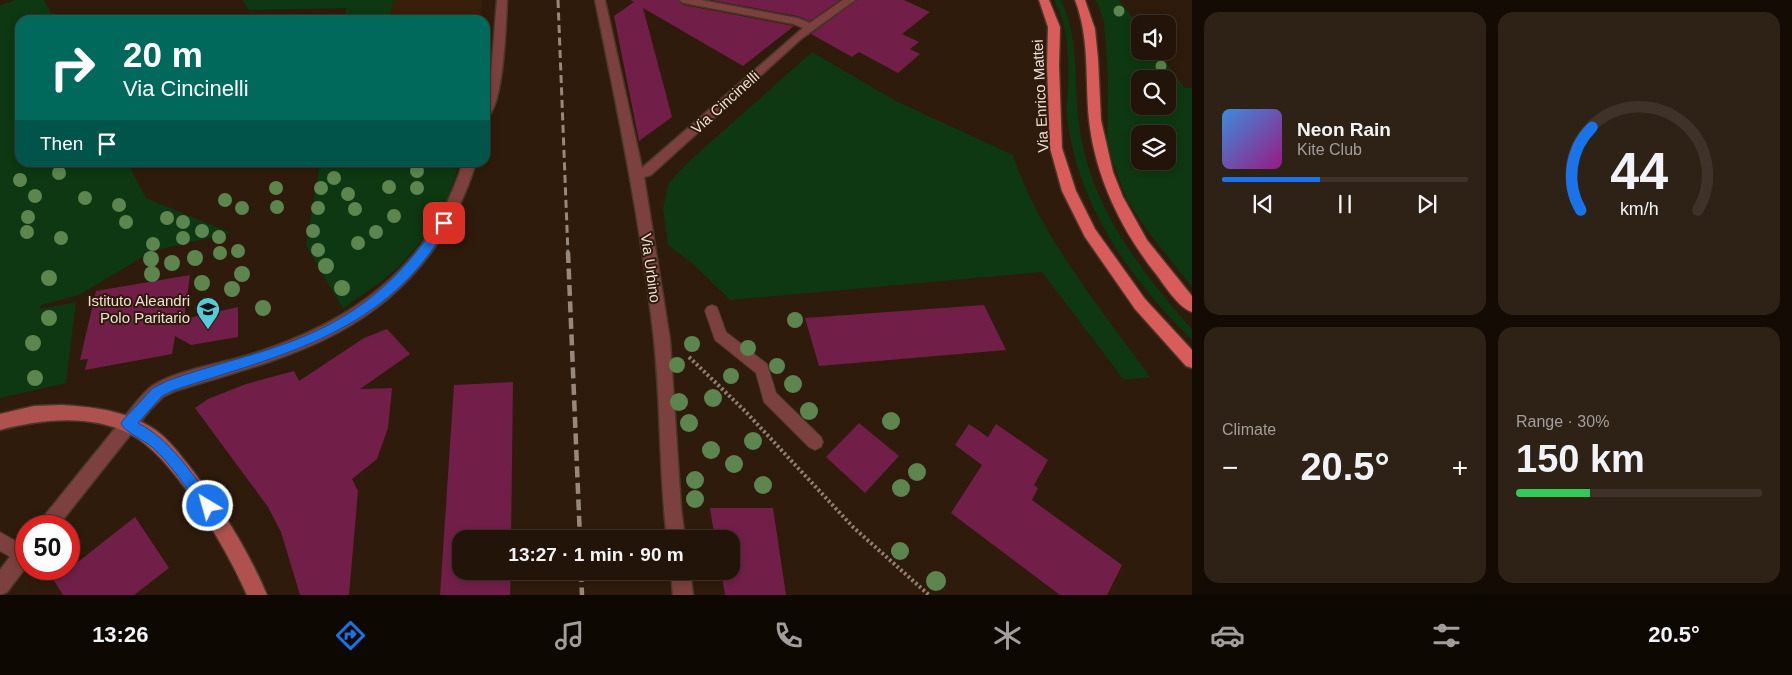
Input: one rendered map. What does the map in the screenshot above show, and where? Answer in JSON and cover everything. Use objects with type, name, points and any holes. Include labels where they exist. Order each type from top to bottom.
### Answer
[{"type":"main road","name":"Via Enrico Mattei","points":[[1044,0],[1054,28],[1053,66],[1056,148],[1069,191],[1090,233],[1140,304],[1192,361]]},
{"type":"main road","points":[[1080,0],[1089,25],[1095,119],[1100,156],[1113,191],[1134,232],[1179,293],[1192,306]]},
{"type":"main road","points":[[0,422],[34,414],[103,417],[128,424],[148,435],[167,452],[208,506],[248,572],[257,595]]},
{"type":"street","points":[[490,97],[497,73],[502,0]]},
{"type":"street","name":"Via Urbino","points":[[600,0],[637,173],[662,340],[675,530]]},
{"type":"street","points":[[684,0],[797,21],[810,27]]},
{"type":"street","name":"Via Cincinelli","points":[[637,173],[646,172],[810,27],[850,0]]},
{"type":"street","points":[[56,515],[128,424],[157,392],[171,385],[292,347],[330,330],[363,311],[395,284],[421,256],[444,223],[464,184],[469,167]]},
{"type":"street","points":[[0,585],[15,566]]},
{"type":"street","points":[[681,580],[683,595]]},
{"type":"lane","points":[[712,311],[720,336],[762,369],[769,397],[815,442]]},
{"type":"lane","points":[[0,541],[15,548]]},
{"type":"path","points":[[662,340],[674,342],[744,412],[853,527],[929,595]]},
{"type":"shaded area","points":[[394,0],[483,0],[481,15],[390,15]]},
{"type":"green space","points":[[16,0],[44,0],[52,15],[15,15],[15,167],[130,167],[146,198],[231,233],[153,251],[79,295],[41,305],[40,309],[76,302],[66,383],[0,398],[0,5]]},
{"type":"green space","points":[[242,0],[394,0],[390,15],[345,15],[346,8],[249,10]]},
{"type":"green space","points":[[1054,0],[1061,0],[1071,28],[1075,56],[1078,115],[1083,146],[1091,176],[1117,231],[1152,281],[1192,329],[1192,340],[1148,292],[1110,238],[1094,209],[1072,148],[1067,115],[1067,41],[1059,10]]},
{"type":"green space","points":[[1096,0],[1119,0],[1131,16],[1131,60],[1164,60],[1171,70],[1131,70],[1131,115],[1176,115],[1176,76],[1185,88],[1192,88],[1192,287],[1149,233],[1127,200],[1107,146],[1108,77],[1104,21]]},
{"type":"green space","points":[[812,52],[896,101],[1013,155],[1038,213],[1055,242],[1092,298],[1150,377],[1124,380],[1042,272],[730,300],[693,264],[668,245],[663,209],[668,184],[686,164]]},
{"type":"green space","points":[[319,167],[457,167],[444,205],[418,245],[392,273],[343,309],[306,245]]},
{"type":"building","points":[[630,0],[677,0],[684,5],[794,26],[743,66],[643,8],[672,117],[639,141],[614,16],[634,2]]},
{"type":"building","points":[[711,0],[840,0],[810,21],[797,16]]},
{"type":"building","points":[[857,0],[904,0],[930,12],[902,34],[919,42],[910,49],[920,54],[898,73],[859,52],[852,57],[811,34]]},
{"type":"building","points":[[190,275],[184,319],[238,307],[238,337],[191,345],[175,336],[172,354],[85,370],[88,359],[80,360],[96,291]]},
{"type":"building","points":[[984,305],[1006,350],[819,366],[805,318]]},
{"type":"building","points":[[387,329],[410,354],[360,389],[392,388],[388,428],[377,459],[352,479],[358,491],[349,595],[300,595],[281,532],[268,507],[195,408],[208,399],[246,384],[294,371],[299,381],[364,338]]},
{"type":"building","points":[[513,382],[511,530],[452,530],[452,580],[511,580],[510,595],[440,595],[454,385]]},
{"type":"building","points":[[859,423],[899,456],[865,493],[826,457]]},
{"type":"building","points":[[969,424],[988,437],[996,424],[1048,460],[1034,485],[1038,488],[1032,500],[1122,565],[1107,595],[1060,595],[951,513],[982,465],[955,445]]},
{"type":"building","points":[[710,508],[773,508],[786,595],[725,595],[722,580],[740,580],[740,530],[714,530]]},
{"type":"building","points":[[135,517],[169,568],[134,595],[63,595],[54,580],[80,580],[80,560]]},
{"type":"railway","points":[[558,0],[568,254]]},
{"type":"railway","points":[[568,252],[580,530]]},
{"type":"railway","points":[[581,580],[582,595]]},
{"type":"place","name":"Istituto Aleandri Polo Paritario","points":[[208,330]]},
{"type":"route","points":[[208,506],[167,452],[148,435],[128,424],[157,392],[171,385],[292,347],[330,330],[363,311],[395,284],[421,256],[444,223]]}]
